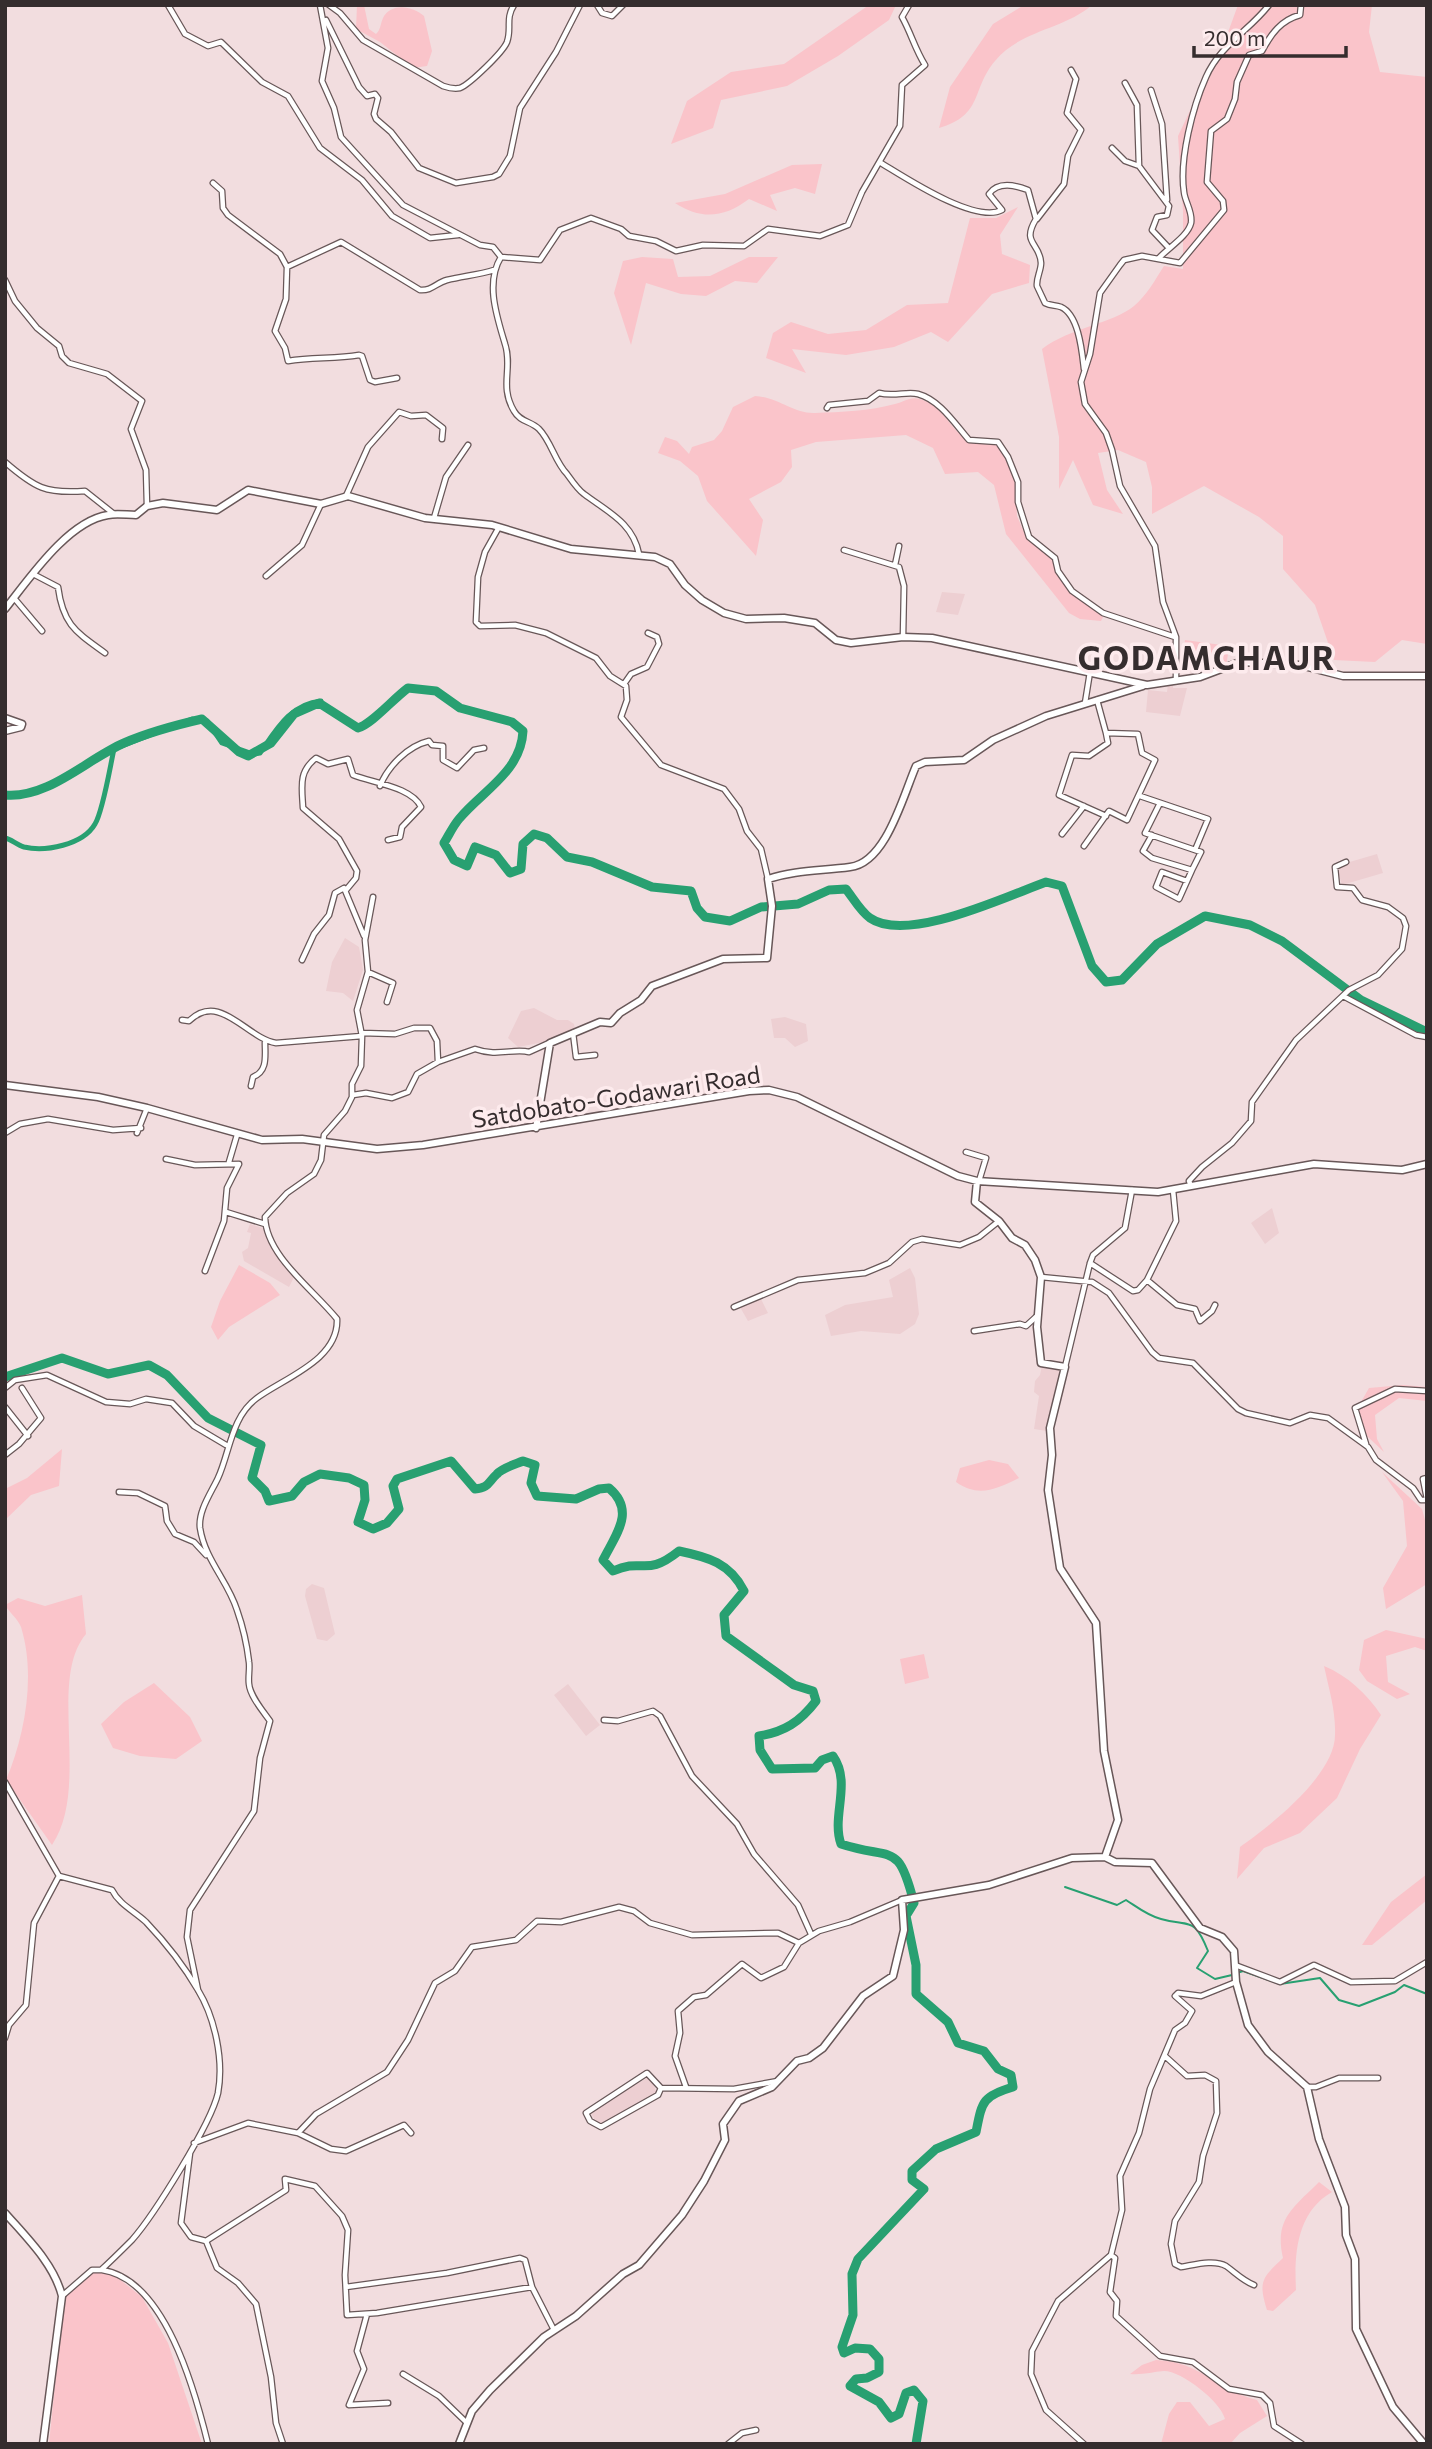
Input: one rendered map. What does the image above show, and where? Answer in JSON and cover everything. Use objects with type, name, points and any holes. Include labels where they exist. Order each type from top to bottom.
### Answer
[{"type":"street","points":[[168,5],[185,34],[208,46],[221,42],[262,82],[288,96],[320,148],[362,180],[392,216],[430,238],[459,235]]},
{"type":"street","points":[[320,5],[359,87],[367,96],[375,94],[378,98],[374,114],[376,119],[391,132],[419,168],[457,183],[493,177],[505,166],[520,108],[556,52],[580,5]]},
{"type":"street","points":[[329,5],[340,13],[363,40],[432,80],[452,88],[464,85],[505,47],[509,37],[507,19],[514,5]]},
{"type":"street","points":[[597,5],[602,13],[612,16],[623,5]]},
{"type":"street","points":[[324,16],[328,48],[322,81],[334,108],[341,137],[403,205],[480,245],[493,247],[501,257],[540,260],[560,230],[592,218],[621,229],[629,236],[656,240],[665,248],[676,251],[703,245],[744,246],[768,229],[820,236],[848,225],[862,192],[881,163],[902,120],[902,85],[925,65],[912,42],[910,28],[902,17],[909,5]]},
{"type":"street","points":[[1158,258],[1188,231],[1191,223],[1183,191],[1186,149],[1196,103],[1207,75],[1220,52],[1269,5]]},
{"type":"street","points":[[1176,681],[1176,637],[1163,602],[1155,546],[1120,486],[1106,433],[1085,404],[1081,382],[1090,354],[1100,293],[1124,260],[1142,256],[1180,263],[1224,210],[1223,201],[1207,183],[1211,131],[1227,119],[1236,99],[1237,82],[1249,55],[1262,51],[1271,35],[1288,18],[1300,15],[1301,5]]},
{"type":"street","points":[[1071,70],[1076,79],[1067,113],[1081,130],[1068,156],[1064,184],[1037,219],[1030,233],[1041,264],[1037,286],[1045,303],[1065,310],[1072,320],[1082,351],[1084,369]]},
{"type":"street","points":[[1125,83],[1137,105],[1139,166]]},
{"type":"street","points":[[1150,90],[1163,124],[1167,201],[1167,215],[1157,217],[1152,230],[1168,247]]},
{"type":"street","points":[[1112,148],[1125,161],[1139,166],[1167,201]]},
{"type":"street","points":[[881,163],[947,202],[979,211],[991,213],[1002,210],[989,194],[992,189],[1004,186],[1028,190],[1037,219]]},
{"type":"street","points":[[213,183],[220,187],[223,208],[228,215],[280,254],[288,267],[286,299],[275,331],[285,348],[288,361],[313,357],[331,359],[362,356],[370,380],[375,382],[397,377]]},
{"type":"street","points":[[288,267],[341,242],[420,290],[428,291],[445,280],[466,279],[494,270]]},
{"type":"street","points":[[501,257],[494,270],[496,314],[509,356],[504,388],[514,411],[521,420],[539,429],[559,465],[585,495],[610,510],[636,536],[639,554]]},
{"type":"street","points":[[5,280],[15,301],[37,328],[59,345],[69,363],[107,374],[142,401],[131,429],[146,470],[147,506]]},
{"type":"street","points":[[827,408],[829,405],[868,401],[879,393],[895,397],[918,394],[939,406],[969,440],[998,442],[1008,457],[1018,482],[1018,502],[1029,537],[1055,558],[1058,571],[1072,591],[1103,613],[1176,637]]},
{"type":"street","points":[[346,496],[368,447],[399,412],[411,416],[426,415],[443,428],[442,439]]},
{"type":"street","points":[[434,519],[446,477],[468,445]]},
{"type":"street","points":[[5,462],[42,490],[57,493],[85,491],[115,514]]},
{"type":"street","points":[[5,609],[64,539],[91,521],[115,514],[136,515],[147,506],[170,503],[217,510],[248,490],[321,505],[346,496],[434,519],[499,526],[571,550],[639,554],[664,561],[702,600],[734,616],[815,623],[836,640],[851,643],[903,637],[951,642],[1147,685]]},
{"type":"street","points":[[266,576],[302,545],[321,505]]},
{"type":"street","points":[[198,1990],[187,1937],[190,1910],[254,1811],[260,1758],[270,1721],[249,1684],[246,1643],[233,1598],[210,1558],[200,1523],[207,1499],[225,1461],[226,1445],[256,1398],[274,1390],[320,1356],[337,1330],[337,1319],[282,1258],[265,1224],[265,1217],[287,1193],[317,1169],[322,1141],[355,1093],[392,1098],[408,1092],[417,1074],[438,1062],[475,1049],[489,1054],[541,1050],[573,1032],[600,1022],[611,1023],[620,1013],[641,1000],[652,986],[723,959],[767,958],[772,906],[765,856],[724,789],[661,765],[621,717],[628,692],[624,684],[610,676],[596,658],[546,633],[514,625],[485,626],[476,622],[478,576],[485,552],[499,526]]},
{"type":"street","points":[[895,565],[900,546]]},
{"type":"street","points":[[844,550],[899,567],[904,586],[903,637]]},
{"type":"street","points":[[35,575],[55,584],[61,610],[71,628],[106,653]]},
{"type":"street","points":[[14,598],[42,631]]},
{"type":"street","points":[[624,684],[631,674],[647,667],[659,644],[657,637],[648,633]]},
{"type":"street","points":[[769,882],[799,870],[853,867],[874,856],[886,840],[916,766],[925,762],[964,760],[993,740],[1046,716],[1096,699],[1147,685],[1200,677],[1240,662],[1300,665],[1343,676],[1427,676]]},
{"type":"street","points":[[1085,703],[1090,672]]},
{"type":"street","points":[[1096,699],[1108,743],[1088,756],[1072,755],[1059,794],[1106,816]]},
{"type":"street","points":[[5,719],[22,724],[21,727],[5,731]]},
{"type":"street","points":[[1084,846],[1110,811],[1127,820],[1155,760],[1142,753],[1139,734],[1106,733]]},
{"type":"street","points":[[380,786],[386,771],[419,743],[429,741],[432,745],[443,746],[443,760],[457,768],[474,750],[484,748]]},
{"type":"street","points":[[346,890],[357,871],[339,839],[303,808],[302,772],[316,758],[328,764],[348,759],[354,775],[413,796],[421,807],[402,827],[400,837],[388,840]]},
{"type":"street","points":[[1140,796],[1208,819],[1195,850]]},
{"type":"street","points":[[1160,803],[1145,833],[1201,852],[1179,899],[1156,887],[1162,872],[1187,881]]},
{"type":"street","points":[[1062,834],[1084,806]]},
{"type":"street","points":[[1152,835],[1143,851],[1152,858],[1192,870]]},
{"type":"street","points":[[1191,1187],[1189,1181],[1232,1143],[1251,1121],[1252,1102],[1296,1040],[1343,996],[1378,975],[1397,958],[1402,949],[1406,926],[1404,918],[1388,907],[1362,900],[1353,888],[1338,887],[1335,867],[1346,862]]},
{"type":"street","points":[[302,960],[314,934],[329,915],[335,893],[344,888],[346,890]]},
{"type":"street","points":[[346,890],[365,940],[368,972],[357,1010],[362,1035],[361,1066],[352,1084],[352,1097]]},
{"type":"street","points":[[365,940],[373,897]]},
{"type":"street","points":[[368,972],[393,983],[387,1002]]},
{"type":"street","points":[[1343,996],[1416,1035],[1427,1037]]},
{"type":"street","points":[[183,1020],[189,1021],[198,1013],[216,1011],[236,1020],[240,1026],[265,1042],[276,1043],[395,1034],[414,1028],[430,1028],[438,1041],[438,1062]]},
{"type":"street","points":[[573,1032],[576,1057],[595,1055]]},
{"type":"street","points":[[276,1043],[281,1036]]},
{"type":"street","points":[[251,1086],[253,1077],[260,1074],[265,1066],[265,1042]]},
{"type":"street","points":[[536,1128],[550,1043]]},
{"type":"street","name":"Satdobato-Godawari Road","points":[[5,1085],[98,1097],[147,1108],[237,1135],[272,1141],[322,1141],[390,1149],[536,1128],[715,1096],[769,1090],[797,1097],[958,1176],[978,1181],[1173,1191],[1314,1164],[1402,1170],[1427,1164]]},
{"type":"street","points":[[5,1133],[20,1124],[48,1119],[113,1130],[139,1130],[147,1108]]},
{"type":"street","points":[[229,1163],[237,1135]]},
{"type":"street","points":[[966,1152],[986,1158],[978,1181],[975,1202],[1031,1251],[1041,1277],[1041,1363],[1065,1367]]},
{"type":"street","points":[[166,1159],[195,1165],[239,1164],[227,1188],[226,1212],[205,1271]]},
{"type":"street","points":[[1105,1857],[1118,1820],[1104,1751],[1096,1623],[1060,1568],[1050,1516],[1050,1428],[1090,1263],[1093,1255],[1125,1228],[1132,1190]]},
{"type":"street","points":[[1090,1263],[1135,1291],[1147,1280],[1176,1221],[1173,1191]]},
{"type":"street","points":[[226,1212],[265,1224]]},
{"type":"street","points":[[734,1307],[798,1280],[865,1273],[889,1263],[912,1242],[922,1239],[960,1245],[979,1237],[999,1221]]},
{"type":"street","points":[[1041,1277],[1092,1282],[1108,1293],[1152,1352],[1159,1358],[1193,1363],[1238,1409],[1290,1423],[1310,1415],[1328,1418],[1368,1447]]},
{"type":"street","points":[[1147,1280],[1177,1305],[1195,1309],[1200,1321],[1212,1311],[1215,1304]]},
{"type":"street","points":[[974,1331],[1020,1324],[1027,1326],[1039,1315]]},
{"type":"street","points":[[5,1388],[15,1380],[47,1375],[66,1380],[106,1402],[130,1404],[146,1399],[172,1402],[194,1426],[226,1445]]},
{"type":"street","points":[[5,1447],[7,1454],[28,1436],[41,1418],[22,1388]]},
{"type":"street","points":[[1427,1391],[1395,1389],[1355,1408],[1368,1447],[1376,1460],[1413,1488],[1421,1500],[1427,1499],[1423,1479],[1427,1478]]},
{"type":"street","points":[[5,1407],[28,1436]]},
{"type":"street","points":[[119,1492],[138,1493],[165,1506],[167,1521],[175,1534],[194,1542],[210,1558]]},
{"type":"street","points":[[604,1720],[618,1721],[657,1713],[692,1776],[737,1824],[760,1862],[798,1905],[811,1934]]},
{"type":"street","points":[[5,1782],[59,1876],[112,1890],[120,1903],[133,1909],[166,1944],[198,1990],[211,2018],[219,2082],[217,2096],[190,2153],[133,2238],[102,2270]]},
{"type":"street","points":[[687,2087],[675,2056],[680,2033],[678,2011],[694,1997],[706,1995],[742,1964],[761,1978],[784,1967],[799,1943],[811,1934],[918,1895],[989,1885],[1072,1858],[1105,1857],[1115,1862],[1152,1863],[1200,1928],[1222,1937],[1234,1951],[1236,1973],[1248,2025],[1268,2052],[1307,2087],[1319,2139],[1345,2207],[1346,2235],[1354,2259],[1356,2329],[1393,2407],[1424,2444]]},
{"type":"street","points":[[5,2038],[9,2025],[26,2005],[34,1923],[59,1876]]},
{"type":"street","points":[[459,2444],[472,2411],[490,2390],[555,2330],[639,2265],[694,2198],[725,2140],[723,2124],[739,2101],[772,2087],[797,2062],[810,2058],[823,2048],[863,1996],[893,1976],[904,1930],[904,1899]]},
{"type":"street","points":[[298,2133],[316,2114],[387,2072],[408,2039],[435,1983],[455,1971],[472,1947],[516,1940],[537,1921],[561,1922],[619,1907],[634,1911],[650,1923],[692,1934],[778,1933],[799,1943]]},
{"type":"street","points":[[1084,2444],[1045,2410],[1031,2374],[1032,2351],[1058,2301],[1111,2255],[1122,2210],[1120,2176],[1139,2133],[1150,2090],[1175,2030],[1185,2023],[1192,2011],[1177,1999],[1178,1993],[1201,1996],[1236,1973],[1280,1982],[1314,1965],[1351,1982],[1395,1981],[1427,1962]]},
{"type":"street","points":[[1166,2057],[1187,2076],[1205,2075],[1216,2081],[1219,2087],[1217,2113],[1203,2156],[1199,2182],[1175,2221],[1171,2244],[1175,2264],[1181,2267],[1203,2263],[1224,2265],[1242,2280],[1254,2285]]},
{"type":"street","points":[[648,2073],[661,2088],[658,2095],[601,2127],[596,2127],[586,2113],[648,2073]]},
{"type":"street","points":[[1307,2087],[1316,2087],[1339,2078],[1378,2078]]},
{"type":"street","points":[[661,2088],[734,2089],[762,2081],[778,2081]]},
{"type":"street","points":[[194,2143],[248,2123],[298,2133],[331,2149],[346,2151],[404,2125],[411,2133]]},
{"type":"street","points":[[190,2153],[181,2223],[191,2237],[206,2241],[286,2190],[285,2179],[309,2183],[337,2209],[348,2230],[347,2315],[368,2314],[532,2287]]},
{"type":"street","points":[[5,2213],[58,2279],[62,2296],[43,2444]]},
{"type":"street","points":[[206,2241],[217,2268],[238,2283],[256,2304],[268,2361],[276,2423],[284,2444]]},
{"type":"street","points":[[1111,2255],[1115,2258],[1110,2292],[1118,2301],[1116,2316],[1160,2356],[1193,2362],[1229,2389],[1262,2395],[1270,2403],[1274,2426],[1282,2435],[1301,2444]]},
{"type":"street","points":[[346,2287],[447,2273],[520,2258],[525,2260],[532,2287],[555,2330]]},
{"type":"street","points":[[62,2296],[92,2270],[102,2270],[113,2272],[148,2297],[171,2331],[194,2392],[208,2444]]},
{"type":"street","points":[[368,2314],[357,2358],[364,2369],[349,2405],[388,2403]]},
{"type":"street","points":[[403,2374],[439,2396],[467,2423]]},
{"type":"street","points":[[728,2444],[742,2433],[756,2430]]},
{"type":"shaded area","points":[[357,5],[364,5],[369,29],[376,34],[383,18],[391,10],[408,8],[424,16],[432,51],[427,66],[413,68],[380,42],[356,29]]},
{"type":"shaded area","points":[[869,5],[896,5],[889,20],[838,56],[787,86],[721,100],[713,128],[671,144],[687,101],[731,72],[784,64]]},
{"type":"shaded area","points":[[1024,5],[1092,5],[1005,51],[988,71],[970,108],[953,123],[939,128],[950,87],[993,24]]},
{"type":"shaded area","points":[[1238,5],[1372,5],[1369,32],[1380,72],[1427,77],[1427,644],[1402,640],[1375,662],[1334,660],[1315,605],[1283,569],[1283,536],[1259,517],[1204,486],[1152,514],[1152,487],[1146,462],[1118,450],[1098,453],[1107,490],[1123,514],[1093,505],[1073,460],[1059,489],[1059,437],[1042,349],[1134,306],[1164,266],[1183,269],[1183,211],[1178,136],[1205,79],[1219,57]]},
{"type":"shaded area","points":[[822,164],[815,194],[795,188],[770,195],[777,211],[749,199],[731,210],[712,214],[694,212],[675,203],[725,194],[792,165]]},
{"type":"shaded area","points":[[1018,207],[1000,235],[1002,254],[1030,265],[1029,283],[992,294],[948,342],[931,332],[894,347],[846,355],[792,349],[806,373],[766,358],[773,333],[791,322],[828,334],[866,330],[907,305],[948,303],[970,218],[996,218]]},
{"type":"shaded area","points":[[642,257],[673,259],[678,277],[710,276],[749,257],[778,257],[757,283],[735,281],[706,296],[681,294],[646,283],[631,345],[614,293],[623,261]]},
{"type":"shaded area","points":[[755,396],[771,399],[807,413],[866,410],[916,398],[939,410],[966,439],[999,446],[1015,479],[1017,516],[1027,539],[1052,559],[1056,572],[1070,590],[1103,617],[1101,621],[1080,619],[1069,613],[1006,534],[994,485],[978,472],[945,474],[933,448],[906,435],[816,442],[791,450],[792,467],[781,482],[749,499],[763,520],[756,556],[707,501],[698,476],[680,461],[658,453],[665,437],[677,441],[689,454],[692,447],[714,440],[722,431],[733,407]]},
{"type":"shaded area","points":[[942,592],[965,594],[958,615],[936,612]]},
{"type":"shaded area","points":[[1185,640],[1229,646],[1226,668],[1181,666]]},
{"type":"shaded area","points":[[1168,684],[1173,684],[1173,688],[1187,688],[1180,716],[1146,712],[1148,690],[1167,692]]},
{"type":"shaded area","points":[[1377,854],[1383,873],[1342,885],[1336,866]]},
{"type":"shaded area","points":[[345,938],[359,947],[363,970],[353,1001],[343,993],[326,991],[332,962]]},
{"type":"shaded area","points":[[534,1008],[557,1020],[568,1020],[574,1024],[575,1030],[549,1041],[518,1047],[508,1038],[521,1011]]},
{"type":"shaded area","points":[[785,1017],[806,1024],[808,1041],[795,1047],[785,1038],[774,1038],[771,1019]]},
{"type":"shaded area","points":[[1272,1208],[1279,1233],[1265,1244],[1251,1223]]},
{"type":"shaded area","points":[[250,1224],[265,1229],[296,1273],[289,1287],[244,1261],[242,1252],[248,1248],[251,1233],[247,1232]]},
{"type":"shaded area","points":[[239,1265],[270,1283],[280,1295],[229,1327],[218,1340],[211,1327],[220,1301]]},
{"type":"shaded area","points":[[910,1268],[915,1278],[919,1314],[915,1324],[900,1334],[861,1331],[831,1336],[825,1315],[845,1305],[893,1297],[889,1280]]},
{"type":"shaded area","points":[[760,1297],[768,1313],[748,1321],[740,1307]]},
{"type":"shaded area","points":[[1042,1365],[1064,1369],[1047,1431],[1034,1429],[1039,1396],[1034,1392],[1035,1381],[1040,1375]]},
{"type":"shaded area","points":[[1403,1385],[1427,1387],[1427,1401],[1399,1398],[1375,1415],[1377,1439],[1384,1452],[1368,1437],[1353,1416],[1369,1388]]},
{"type":"shaded area","points":[[62,1449],[59,1486],[31,1495],[5,1520],[5,1489],[27,1478]]},
{"type":"shaded area","points":[[989,1460],[1008,1464],[1019,1478],[980,1491],[956,1482],[960,1468]]},
{"type":"shaded area","points":[[1382,1472],[1422,1509],[1427,1527],[1427,1584],[1386,1609],[1383,1588],[1407,1546],[1403,1501]]},
{"type":"shaded area","points":[[312,1584],[324,1588],[335,1634],[327,1641],[317,1639],[305,1596],[306,1589]]},
{"type":"shaded area","points":[[82,1595],[86,1634],[75,1654],[70,1678],[68,1794],[63,1821],[52,1845],[6,1780],[23,1724],[28,1665],[21,1627],[5,1605],[18,1598],[45,1606]]},
{"type":"shaded area","points":[[1386,1630],[1427,1639],[1427,1651],[1415,1647],[1386,1656],[1388,1682],[1410,1694],[1397,1699],[1367,1681],[1359,1670],[1364,1640]]},
{"type":"shaded area","points":[[924,1654],[929,1678],[905,1684],[900,1659]]},
{"type":"shaded area","points":[[1324,1666],[1356,1686],[1381,1715],[1360,1749],[1337,1798],[1300,1833],[1264,1848],[1237,1879],[1240,1847],[1299,1798],[1324,1766],[1332,1750],[1334,1718]]},
{"type":"shaded area","points":[[154,1683],[190,1717],[202,1741],[176,1759],[140,1756],[113,1748],[101,1724],[124,1702]]},
{"type":"shaded area","points":[[568,1684],[600,1725],[586,1736],[554,1695]]},
{"type":"shaded area","points":[[1427,1874],[1427,1900],[1372,1945],[1362,1945],[1391,1902]]},
{"type":"shaded area","points":[[649,2077],[658,2094],[599,2127],[589,2110]]},
{"type":"shaded area","points":[[1319,2182],[1332,2192],[1320,2200],[1311,2211],[1300,2235],[1296,2290],[1273,2311],[1267,2310],[1263,2286],[1270,2270],[1283,2258],[1281,2233],[1284,2224],[1294,2207]]},
{"type":"shaded area","points":[[109,2271],[142,2297],[168,2343],[202,2444],[49,2444],[64,2294],[91,2272]]},
{"type":"shaded area","points":[[1156,2360],[1185,2366],[1257,2400],[1267,2416],[1240,2433],[1230,2444],[1161,2444],[1169,2414],[1177,2402],[1190,2402],[1209,2426],[1225,2419],[1209,2396],[1181,2376],[1164,2371],[1130,2374],[1142,2365]]},
{"type":"waterway","points":[[5,795],[37,791],[124,743],[192,721],[202,719],[239,752],[248,756],[271,743],[294,714],[319,703],[358,728],[364,726],[408,688],[436,691],[460,708],[512,722],[523,731],[521,745],[508,769],[459,819],[444,843],[454,860],[467,866],[475,847],[496,855],[510,873],[521,869],[523,844],[534,834],[547,838],[567,857],[592,862],[652,887],[691,891],[697,908],[705,917],[730,921],[761,907],[798,904],[829,890],[846,889],[870,918],[887,924],[908,925],[957,915],[1046,882],[1062,886],[1092,966],[1106,982],[1122,980],[1157,944],[1205,916],[1250,925],[1282,941],[1361,1000],[1427,1032]]},
{"type":"waterway","points":[[5,838],[24,847],[42,848],[63,845],[82,837],[95,824],[101,809],[114,749],[192,719],[207,721],[222,743],[253,754],[260,753],[278,727],[292,713],[310,703],[321,701]]},
{"type":"waterway","points":[[5,1377],[62,1358],[108,1374],[149,1365],[167,1375],[208,1418],[261,1445],[252,1478],[265,1491],[269,1501],[292,1496],[304,1482],[320,1474],[349,1478],[364,1485],[365,1500],[358,1522],[373,1529],[387,1523],[399,1509],[393,1486],[397,1479],[451,1461],[475,1489],[486,1486],[502,1470],[523,1461],[535,1465],[531,1483],[537,1496],[576,1499],[599,1489],[609,1488],[617,1497],[621,1505],[621,1523],[603,1560],[613,1571],[623,1567],[659,1564],[679,1551],[717,1563],[738,1581],[744,1591],[724,1615],[726,1636],[794,1685],[813,1691],[816,1701],[791,1725],[759,1736],[760,1750],[772,1769],[815,1768],[822,1760],[833,1756],[841,1777],[838,1822],[841,1844],[891,1856],[898,1861],[908,1883],[914,1903],[906,1916],[916,1965],[916,1994],[948,2022],[958,2043],[984,2051],[998,2069],[1011,2075],[1013,2087],[989,2097],[985,2102],[976,2132],[936,2149],[912,2171],[912,2180],[924,2189],[858,2259],[852,2274],[853,2315],[842,2347],[844,2353],[855,2348],[870,2349],[879,2359],[879,2372],[867,2378],[856,2379],[850,2386],[879,2402],[891,2418],[899,2414],[906,2393],[914,2390],[923,2401],[916,2444]]},
{"type":"waterway","points":[[1065,1887],[1117,1905],[1126,1900],[1156,1918],[1190,1925],[1199,1932],[1208,1951],[1197,1968],[1215,1979],[1232,1975]]},
{"type":"waterway","points":[[1237,1973],[1243,1971],[1280,1984],[1320,1978],[1339,2000],[1359,2006],[1395,1992],[1404,1985],[1427,1994]]},
{"type":"district","name":"GODAMCHAUR","points":[[1207,657]]}]
